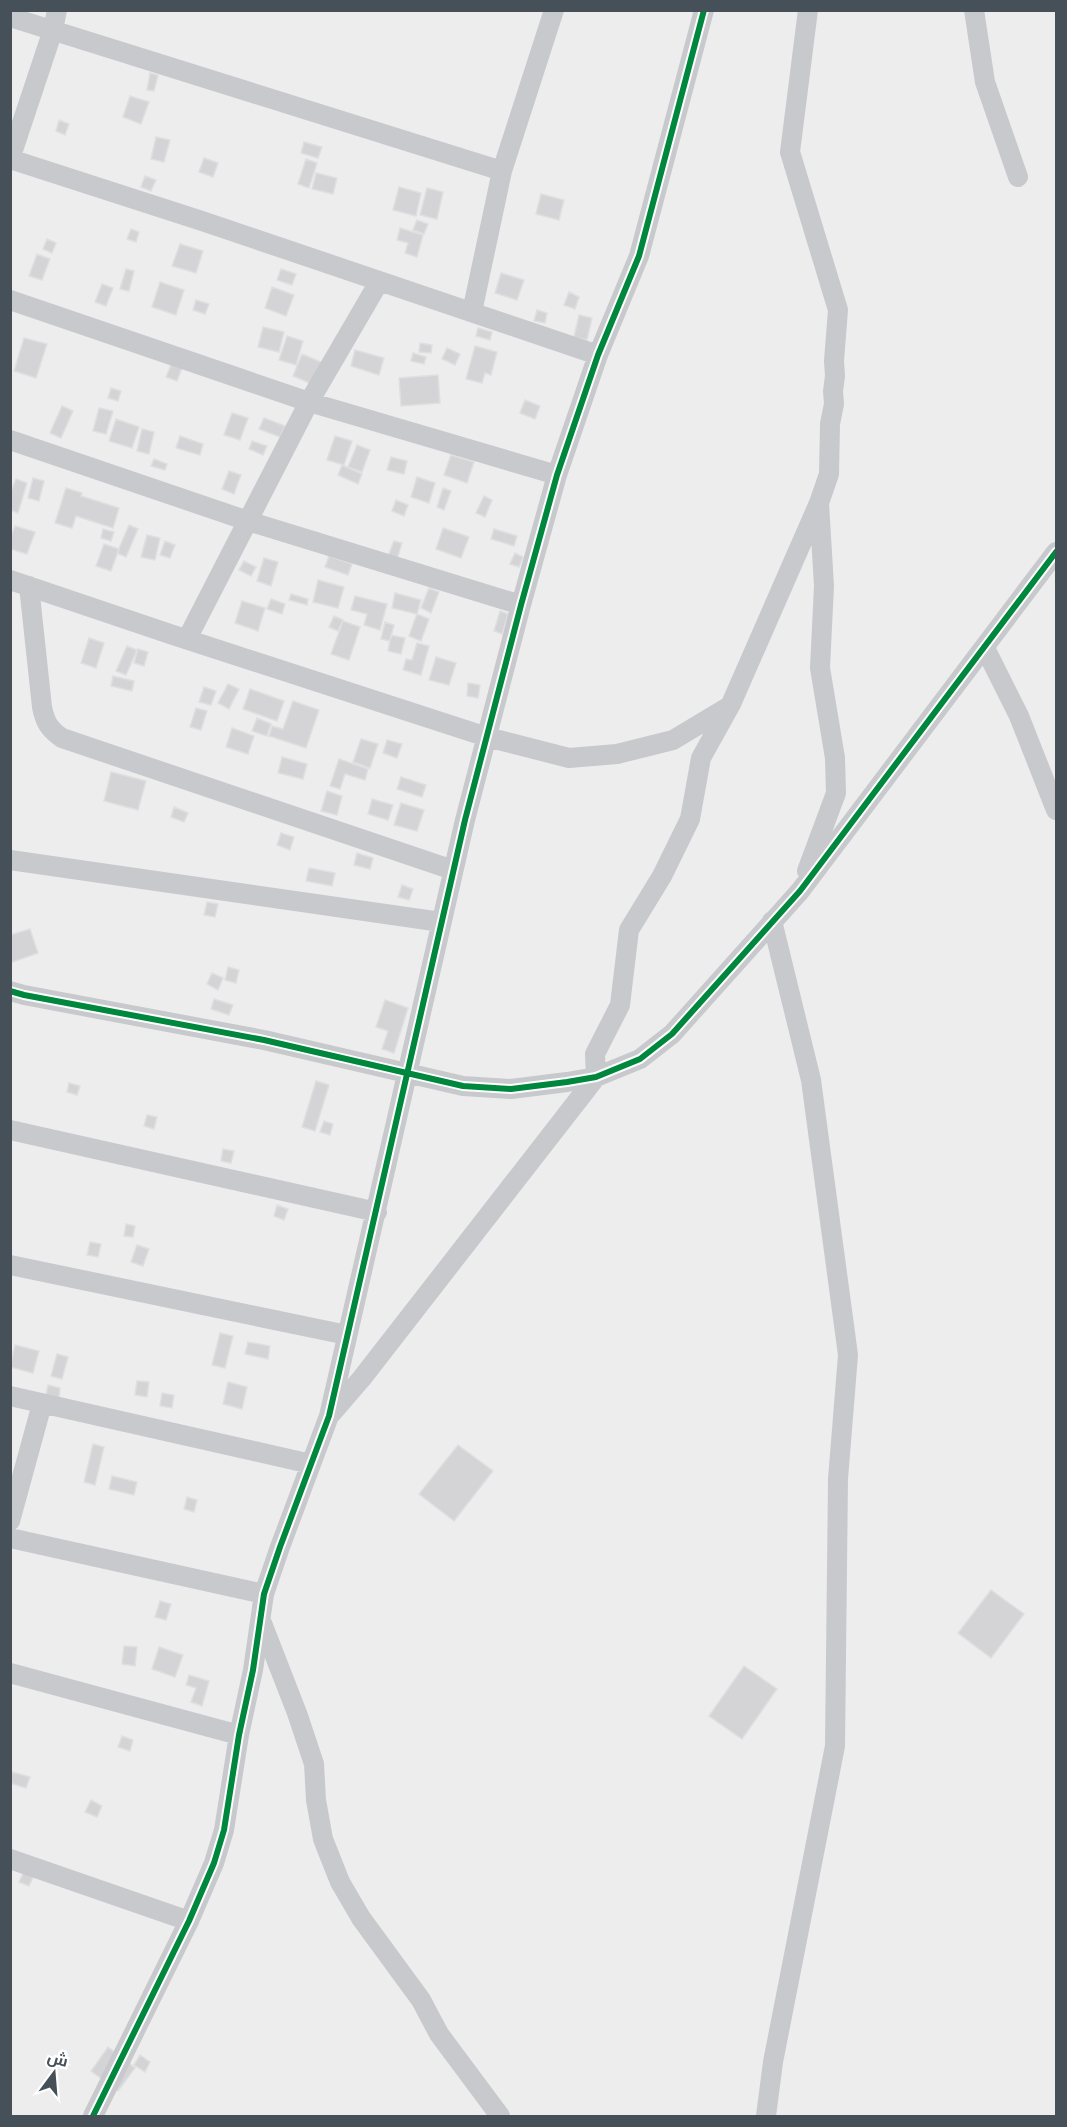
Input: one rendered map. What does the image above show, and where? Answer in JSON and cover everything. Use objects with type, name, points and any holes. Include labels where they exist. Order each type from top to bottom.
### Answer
[{"type":"street","points":[[57,10],[53,30],[10,159],[202,221],[598,355]]},
{"type":"street","points":[[472,312],[502,171],[554,10]]},
{"type":"street","points":[[93,2116],[189,1921],[214,1863],[224,1830],[239,1735],[253,1670],[264,1594],[329,1416],[453,870],[520,605],[557,476],[598,355],[639,256],[704,10]]},
{"type":"street","points":[[329,1416],[362,1378],[596,1077],[595,1054],[620,1005],[629,930],[662,876],[690,819],[701,758],[731,704],[829,474],[838,310],[790,152],[808,10]]},
{"type":"street","points":[[974,10],[984,82],[1018,177]]},
{"type":"street","points":[[10,17],[502,171]]},
{"type":"street","points":[[187,639],[309,402],[379,282]]},
{"type":"street","points":[[10,300],[309,402],[557,476]]},
{"type":"street","points":[[10,440],[248,521],[520,605]]},
{"type":"street","points":[[800,891],[836,793],[835,758],[820,668],[824,586],[819,502]]},
{"type":"street","points":[[10,991],[24,996],[264,1040],[463,1086],[511,1089],[596,1077],[640,1059],[672,1034],[800,891],[1056,552]]},
{"type":"street","points":[[453,870],[62,738],[50,730],[45,720],[20,583],[487,737],[569,758],[617,754],[674,740],[731,704]]},
{"type":"street","points":[[985,648],[1019,716],[1056,810]]},
{"type":"street","points":[[10,860],[441,922]]},
{"type":"street","points":[[766,2116],[773,2062],[835,1746],[838,1479],[848,1354],[811,1080],[772,921]]},
{"type":"street","points":[[10,1130],[377,1212]]},
{"type":"street","points":[[10,1265],[347,1335]]},
{"type":"street","points":[[10,1396],[311,1464]]},
{"type":"street","points":[[10,1521],[42,1404]]},
{"type":"street","points":[[10,1538],[264,1594]]},
{"type":"street","points":[[261,1620],[314,1764],[316,1800],[323,1839],[340,1882],[361,1918],[421,2000],[439,2034],[500,2116]]},
{"type":"street","points":[[10,1673],[239,1735]]},
{"type":"street","points":[[10,1859],[189,1921]]},
{"type":"building","points":[[150,73],[158,75],[154,91],[147,90]]},
{"type":"building","points":[[130,96],[149,102],[141,124],[123,117]]},
{"type":"building","points":[[59,120],[69,124],[65,135],[56,131]]},
{"type":"building","points":[[156,137],[170,140],[164,162],[151,159]]},
{"type":"building","points":[[304,142],[322,147],[318,158],[301,153]]},
{"type":"building","points":[[204,158],[218,163],[213,177],[199,172]]},
{"type":"building","points":[[306,159],[317,163],[309,188],[298,184]]},
{"type":"building","points":[[316,173],[337,178],[333,194],[312,189]]},
{"type":"building","points":[[145,176],[156,180],[151,191],[141,187]]},
{"type":"building","points":[[399,187],[421,193],[416,216],[393,210]]},
{"type":"building","points":[[427,188],[443,192],[437,219],[420,215]]},
{"type":"building","points":[[541,194],[564,200],[559,220],[536,214]]},
{"type":"building","points":[[417,220],[428,224],[424,234],[413,230]]},
{"type":"building","points":[[400,228],[423,235],[417,257],[405,253],[408,243],[397,240]]},
{"type":"building","points":[[131,229],[139,232],[136,242],[127,239]]},
{"type":"building","points":[[47,239],[56,243],[52,253],[43,249]]},
{"type":"building","points":[[180,244],[203,251],[196,273],[172,266]]},
{"type":"building","points":[[37,254],[50,259],[42,280],[29,276]]},
{"type":"building","points":[[126,269],[134,271],[129,291],[120,289]]},
{"type":"building","points":[[281,269],[296,274],[292,285],[277,280]]},
{"type":"building","points":[[501,273],[524,280],[517,300],[495,293]]},
{"type":"building","points":[[160,282],[184,290],[176,315],[152,307]]},
{"type":"building","points":[[102,284],[113,288],[106,306],[95,302]]},
{"type":"building","points":[[272,287],[294,295],[286,316],[265,308]]},
{"type":"building","points":[[569,292],[579,297],[575,309],[564,305]]},
{"type":"building","points":[[196,300],[209,304],[205,314],[193,310]]},
{"type":"building","points":[[537,310],[547,313],[545,323],[534,321]]},
{"type":"building","points":[[579,315],[592,318],[587,340],[574,337]]},
{"type":"building","points":[[263,327],[284,332],[279,352],[258,347]]},
{"type":"building","points":[[478,328],[492,332],[490,340],[476,336]]},
{"type":"building","points":[[287,336],[303,341],[296,365],[279,360]]},
{"type":"building","points":[[24,338],[47,344],[36,378],[14,371]]},
{"type":"building","points":[[420,343],[432,345],[431,353],[419,352]]},
{"type":"building","points":[[475,346],[497,352],[491,375],[485,373],[482,383],[466,379]]},
{"type":"building","points":[[447,348],[460,354],[455,365],[442,359]]},
{"type":"building","points":[[355,350],[384,358],[379,375],[351,366]]},
{"type":"building","points":[[413,353],[426,357],[424,364],[411,361]]},
{"type":"building","points":[[302,354],[323,363],[314,385],[293,376]]},
{"type":"building","points":[[171,365],[182,368],[177,381],[166,377]]},
{"type":"building","points":[[438,375],[440,403],[401,406],[399,378]]},
{"type":"building","points":[[111,388],[121,391],[118,401],[108,398]]},
{"type":"building","points":[[525,400],[540,406],[535,419],[520,413]]},
{"type":"building","points":[[62,406],[73,411],[61,438],[50,433]]},
{"type":"building","points":[[99,408],[113,411],[106,434],[93,431]]},
{"type":"building","points":[[232,413],[248,418],[240,440],[224,435]]},
{"type":"building","points":[[264,418],[285,426],[280,437],[259,429]]},
{"type":"building","points":[[116,419],[139,427],[132,448],[109,441]]},
{"type":"building","points":[[142,429],[154,432],[149,454],[137,451]]},
{"type":"building","points":[[180,436],[203,444],[200,455],[176,448]]},
{"type":"building","points":[[335,436],[352,441],[344,465],[327,460]]},
{"type":"building","points":[[252,441],[267,446],[263,455],[249,449]]},
{"type":"building","points":[[357,445],[370,450],[362,472],[348,467]]},
{"type":"building","points":[[451,455],[474,462],[467,483],[444,475]]},
{"type":"building","points":[[391,457],[407,461],[404,474],[387,470]]},
{"type":"building","points":[[154,459],[167,464],[165,470],[151,466]]},
{"type":"building","points":[[342,465],[362,474],[358,484],[338,475]]},
{"type":"building","points":[[229,471],[241,475],[234,494],[222,489]]},
{"type":"building","points":[[417,477],[435,483],[429,503],[411,497]]},
{"type":"building","points":[[33,478],[44,481],[39,501],[28,498]]},
{"type":"building","points":[[16,479],[27,483],[18,513],[10,510],[10,494]]},
{"type":"building","points":[[66,488],[82,493],[81,496],[119,508],[113,528],[76,516],[72,528],[55,523]]},
{"type":"building","points":[[443,488],[451,491],[444,510],[437,507]]},
{"type":"building","points":[[484,496],[492,500],[485,517],[476,513]]},
{"type":"building","points":[[396,500],[408,505],[404,516],[392,511]]},
{"type":"building","points":[[129,525],[138,529],[126,557],[117,553]]},
{"type":"building","points":[[15,526],[35,532],[27,554],[10,549],[10,539]]},
{"type":"building","points":[[443,528],[469,537],[461,558],[436,549]]},
{"type":"building","points":[[103,529],[114,532],[111,541],[101,538]]},
{"type":"building","points":[[494,529],[517,536],[514,546],[491,539]]},
{"type":"building","points":[[147,535],[160,538],[155,560],[141,557]]},
{"type":"building","points":[[165,541],[175,545],[170,558],[160,555]]},
{"type":"building","points":[[394,541],[402,543],[397,559],[388,556]]},
{"type":"building","points":[[104,544],[119,549],[111,571],[96,566]]},
{"type":"building","points":[[515,553],[523,557],[519,567],[510,564]]},
{"type":"building","points":[[329,556],[352,564],[348,575],[325,567]]},
{"type":"building","points":[[264,558],[278,562],[271,586],[257,581]]},
{"type":"building","points":[[244,561],[256,567],[251,576],[239,570]]},
{"type":"building","points":[[318,580],[344,587],[338,608],[313,602]]},
{"type":"building","points":[[429,588],[439,592],[431,613],[421,608]]},
{"type":"building","points":[[395,593],[421,600],[417,614],[392,608]]},
{"type":"building","points":[[291,594],[308,599],[307,605],[289,600]]},
{"type":"building","points":[[355,596],[387,604],[380,630],[364,625],[367,614],[351,610]]},
{"type":"building","points":[[271,599],[285,604],[282,614],[267,609]]},
{"type":"building","points":[[242,601],[265,608],[258,631],[235,623]]},
{"type":"building","points":[[500,611],[508,614],[502,634],[494,631]]},
{"type":"building","points":[[417,614],[429,619],[421,641],[409,636]]},
{"type":"building","points":[[334,616],[343,620],[338,631],[329,627]]},
{"type":"building","points":[[343,621],[360,627],[349,660],[331,654]]},
{"type":"building","points":[[385,622],[394,625],[390,641],[381,639]]},
{"type":"building","points":[[391,635],[405,638],[401,654],[388,651]]},
{"type":"building","points":[[89,638],[104,643],[96,668],[81,663]]},
{"type":"building","points":[[417,643],[429,646],[421,675],[403,670],[406,659],[412,660]]},
{"type":"building","points":[[127,646],[137,650],[126,675],[116,671]]},
{"type":"building","points":[[138,649],[148,652],[144,666],[134,663]]},
{"type":"building","points":[[436,657],[456,663],[449,685],[429,680]]},
{"type":"building","points":[[113,676],[134,681],[132,691],[111,686]]},
{"type":"building","points":[[468,683],[480,685],[478,698],[467,696]]},
{"type":"building","points":[[228,684],[239,689],[229,709],[218,703]]},
{"type":"building","points":[[204,687],[216,691],[211,705],[199,702]]},
{"type":"building","points":[[250,689],[284,701],[277,721],[243,709]]},
{"type":"building","points":[[293,701],[319,710],[306,748],[269,736],[272,726],[283,729]]},
{"type":"building","points":[[196,708],[207,711],[201,730],[190,727]]},
{"type":"building","points":[[257,718],[271,724],[267,736],[252,731]]},
{"type":"building","points":[[232,728],[254,736],[248,754],[226,747]]},
{"type":"building","points":[[361,739],[378,744],[370,768],[353,762]]},
{"type":"building","points":[[387,740],[402,744],[397,758],[383,753]]},
{"type":"building","points":[[282,757],[307,764],[303,779],[278,773]]},
{"type":"building","points":[[339,759],[368,769],[365,780],[345,774],[340,789],[330,786]]},
{"type":"building","points":[[111,772],[146,781],[138,810],[104,801]]},
{"type":"building","points":[[401,777],[426,785],[422,797],[397,789]]},
{"type":"building","points":[[327,791],[342,796],[337,815],[321,811]]},
{"type":"building","points":[[372,799],[393,805],[388,820],[368,814]]},
{"type":"building","points":[[401,803],[424,810],[417,831],[394,825]]},
{"type":"building","points":[[174,807],[188,813],[184,822],[171,817]]},
{"type":"building","points":[[281,833],[294,837],[290,850],[277,845]]},
{"type":"building","points":[[357,853],[373,858],[370,869],[354,865]]},
{"type":"building","points":[[309,868],[335,873],[332,886],[306,881]]},
{"type":"building","points":[[402,885],[413,889],[409,900],[398,897]]},
{"type":"building","points":[[207,902],[218,904],[215,917],[204,915]]},
{"type":"building","points":[[30,929],[38,953],[10,963],[10,935]]},
{"type":"building","points":[[228,967],[239,970],[236,983],[225,980]]},
{"type":"building","points":[[212,973],[223,978],[218,990],[207,984]]},
{"type":"building","points":[[214,999],[233,1005],[229,1015],[211,1009]]},
{"type":"building","points":[[385,1000],[408,1008],[394,1053],[382,1049],[388,1031],[376,1027]]},
{"type":"building","points":[[316,1081],[329,1085],[315,1131],[302,1127]]},
{"type":"building","points":[[69,1083],[80,1086],[77,1095],[67,1092]]},
{"type":"building","points":[[147,1115],[157,1117],[154,1129],[144,1126]]},
{"type":"building","points":[[324,1121],[333,1124],[330,1135],[320,1132]]},
{"type":"building","points":[[223,1149],[234,1151],[231,1163],[221,1161]]},
{"type":"building","points":[[277,1205],[288,1209],[284,1220],[274,1216]]},
{"type":"building","points":[[126,1224],[135,1226],[133,1237],[124,1236]]},
{"type":"building","points":[[90,1242],[101,1244],[98,1257],[87,1255]]},
{"type":"building","points":[[137,1245],[149,1249],[143,1266],[131,1262]]},
{"type":"building","points":[[220,1333],[233,1336],[225,1368],[212,1365]]},
{"type":"building","points":[[248,1342],[270,1346],[268,1359],[245,1354]]},
{"type":"building","points":[[15,1345],[39,1351],[33,1373],[10,1367]]},
{"type":"building","points":[[57,1354],[68,1357],[62,1379],[51,1376]]},
{"type":"building","points":[[137,1381],[149,1382],[147,1397],[135,1395]]},
{"type":"building","points":[[228,1382],[247,1387],[242,1409],[223,1404]]},
{"type":"building","points":[[48,1385],[60,1388],[59,1398],[46,1395]]},
{"type":"building","points":[[162,1393],[174,1395],[172,1408],[160,1406]]},
{"type":"building","points":[[93,1444],[104,1447],[95,1485],[84,1482]]},
{"type":"building","points":[[458,1445],[493,1471],[454,1521],[419,1494]]},
{"type":"building","points":[[112,1476],[137,1482],[134,1495],[109,1489]]},
{"type":"building","points":[[187,1497],[197,1500],[194,1512],[184,1509]]},
{"type":"building","points":[[991,1590],[1024,1614],[991,1658],[958,1633]]},
{"type":"building","points":[[160,1601],[171,1604],[166,1620],[155,1617]]},
{"type":"building","points":[[124,1646],[137,1647],[135,1666],[122,1664]]},
{"type":"building","points":[[159,1647],[183,1655],[175,1677],[152,1669]]},
{"type":"building","points":[[744,1666],[777,1689],[742,1739],[709,1716]]},
{"type":"building","points":[[189,1675],[209,1681],[202,1706],[191,1702],[196,1688],[186,1685]]},
{"type":"building","points":[[122,1736],[133,1740],[130,1751],[118,1747]]},
{"type":"building","points":[[12,1772],[30,1777],[26,1788],[10,1783]]},
{"type":"building","points":[[91,1800],[102,1806],[97,1817],[85,1812]]},
{"type":"building","points":[[24,1871],[34,1875],[29,1886],[19,1882]]},
{"type":"building","points":[[108,2047],[135,2068],[118,2091],[91,2071]]},
{"type":"building","points":[[140,2055],[150,2062],[145,2072],[134,2065]]},
{"type":"cycle path","points":[[93,2116],[189,1921],[214,1863],[224,1830],[239,1735],[253,1670],[264,1594],[329,1416],[465,820],[521,605],[557,475],[598,355],[639,256],[704,10]]},
{"type":"cycle path","points":[[10,991],[264,1040],[463,1086],[511,1089],[567,1082],[596,1077],[640,1059],[672,1034],[800,891],[1056,552]]}]
